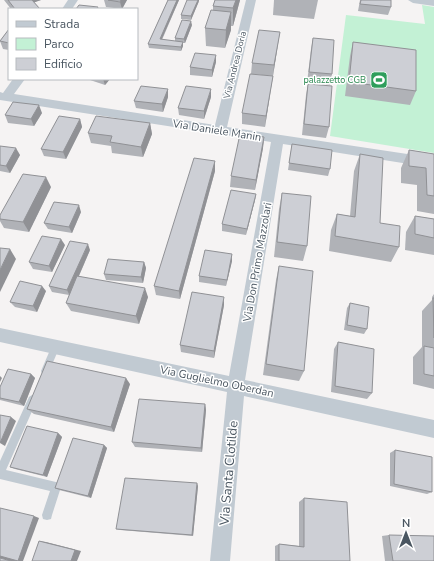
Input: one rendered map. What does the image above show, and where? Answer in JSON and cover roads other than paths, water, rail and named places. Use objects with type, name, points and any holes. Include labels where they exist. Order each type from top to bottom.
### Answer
[{"type":"street","name":"Via Andrea Doria","points":[[220,130],[251,0]]},
{"type":"street","points":[[413,0],[434,2]]},
{"type":"street","points":[[3,97],[18,80]]},
{"type":"street","name":"Via Daniele Manin","points":[[3,97],[434,163]]},
{"type":"street","name":"Via Don Primo Mazzolari","points":[[236,385],[278,139]]},
{"type":"street","name":"Via Guglielmo Oberdan","points":[[0,335],[434,429]]},
{"type":"street","name":"Via Santa Clotilde","points":[[220,561],[236,385]]},
{"type":"lane","points":[[47,515],[56,487],[0,473],[56,346]]},
{"type":"place","name":"palazzetto CGB","points":[[379,80]]}]
